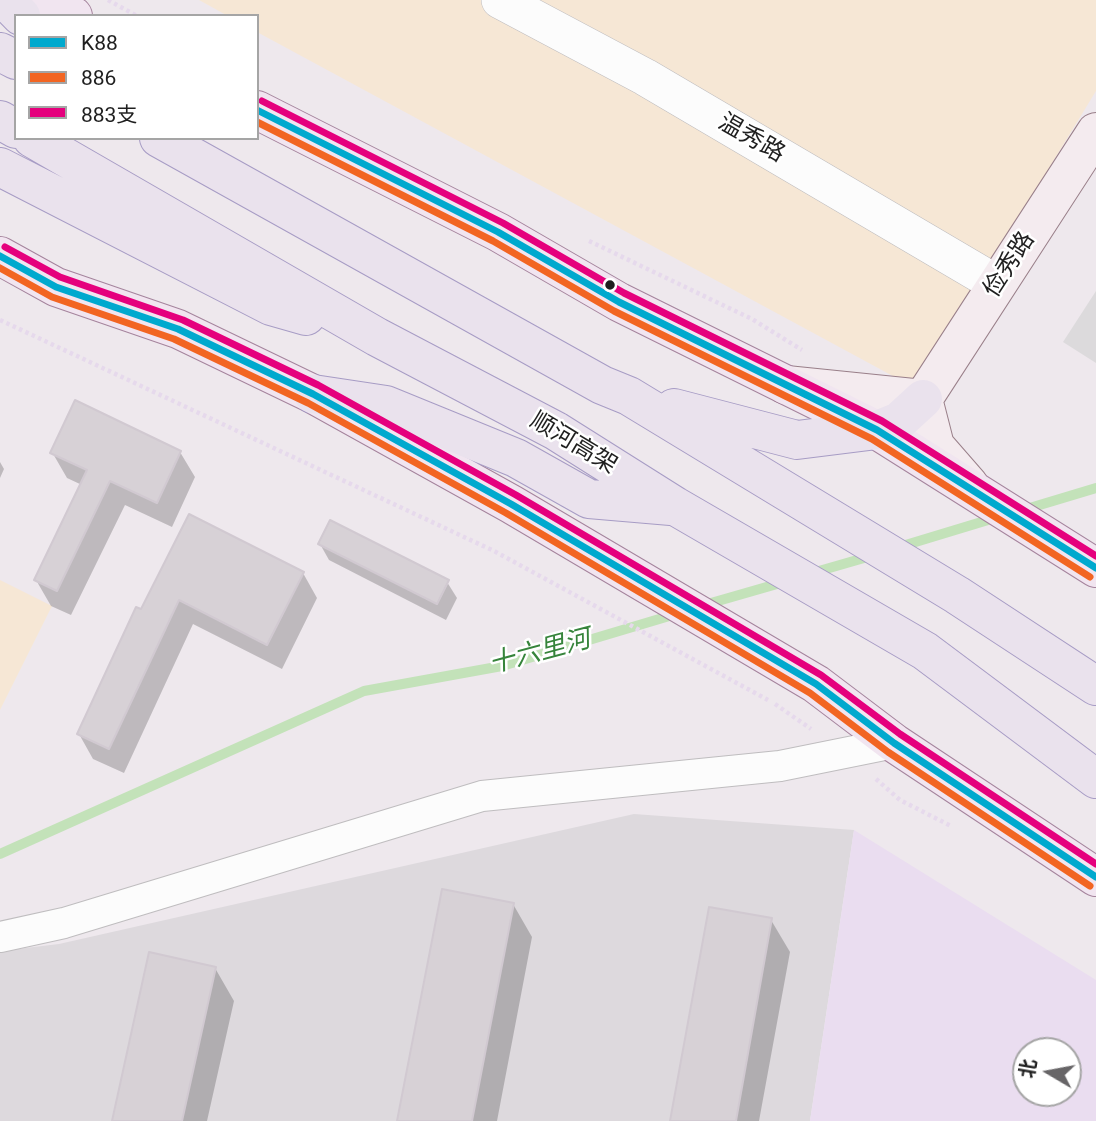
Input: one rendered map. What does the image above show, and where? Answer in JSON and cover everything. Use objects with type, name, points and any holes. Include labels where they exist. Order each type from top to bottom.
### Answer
[{"type":"highway","points":[[5,0],[19,14]]},
{"type":"highway","name":"顺河高架","points":[[35,140],[377,337],[556,431],[686,513],[925,651],[1096,779]]},
{"type":"highway","points":[[163,140],[615,390],[957,595],[1096,685]]},
{"type":"highway","points":[[0,167],[271,306],[377,337]]},
{"type":"highway","points":[[615,390],[797,440],[877,430],[899,421],[923,399]]},
{"type":"highway","points":[[313,394],[386,405],[516,458],[589,499],[686,513]]},
{"type":"main road","points":[[41,0],[69,14]]},
{"type":"main road","points":[[259,111],[498,232],[619,302],[877,430],[1096,568]]},
{"type":"main road","name":"俭秀路","points":[[923,399],[1096,132]]},
{"type":"main road","points":[[0,256],[55,287],[178,329],[313,394],[614,563],[816,684],[894,743],[1096,877]]},
{"type":"main road","points":[[785,385],[923,399],[935,446],[972,488]]},
{"type":"street","name":"温秀路","points":[[500,0],[645,77],[997,284]]},
{"type":"street","points":[[0,937],[64,923],[482,796],[779,766],[894,743]]},
{"type":"path","points":[[108,0],[133,14]]},
{"type":"path","points":[[0,320],[494,551],[773,703]]},
{"type":"shaded area","points":[[199,0],[1096,0],[1096,91],[915,388],[259,33],[259,14],[224,14]]},
{"type":"shaded area","points":[[1096,291],[1096,363],[1063,342]]},
{"type":"shaded area","points":[[0,580],[52,606],[0,710]]},
{"type":"shaded area","points":[[634,814],[854,830],[810,1121],[0,1121],[0,951],[59,944]]},
{"type":"shaded area","points":[[854,830],[1096,980],[1096,1121],[810,1121]]},
{"type":"building","points":[[75,400],[181,451],[157,503],[110,481],[57,591],[34,580],[87,470],[50,453]]},
{"type":"building","points":[[189,514],[304,572],[267,645],[179,600],[109,749],[77,734],[136,607],[141,609]]},
{"type":"building","points":[[330,520],[449,580],[437,604],[318,544]]},
{"type":"building","points":[[442,889],[514,903],[472,1121],[397,1121]]},
{"type":"building","points":[[709,907],[772,918],[736,1121],[670,1121]]},
{"type":"building","points":[[149,952],[216,967],[182,1121],[112,1121]]},
{"type":"waterway","name":"十六里河","points":[[1023,510],[1096,488]]},
{"type":"waterway","name":"十六里河","points":[[899,547],[998,517]]},
{"type":"waterway","name":"十六里河","points":[[812,573],[871,556]]},
{"type":"waterway","name":"十六里河","points":[[704,605],[784,582]]},
{"type":"waterway","name":"十六里河","points":[[0,854],[364,691],[502,666],[676,614]]},
{"type":"transit line","name":"883支","points":[[262,101],[503,223],[624,293],[882,421],[1096,556]]},
{"type":"transit line","name":"K88","points":[[259,111],[498,232],[619,302],[877,430],[1096,568]]},
{"type":"transit line","name":"886","points":[[259,123],[493,241],[614,311],[872,439],[1090,577]]},
{"type":"transit line","name":"883支","points":[[5,247],[60,277],[183,320],[318,385],[516,495],[821,675],[900,734],[1096,864]]},
{"type":"transit line","name":"K88","points":[[0,256],[56,287],[178,329],[313,394],[511,504],[816,684],[894,743],[1096,877]]},
{"type":"transit line","name":"886","points":[[0,268],[52,297],[174,339],[308,403],[506,513],[810,693],[888,752],[1090,886]]}]
